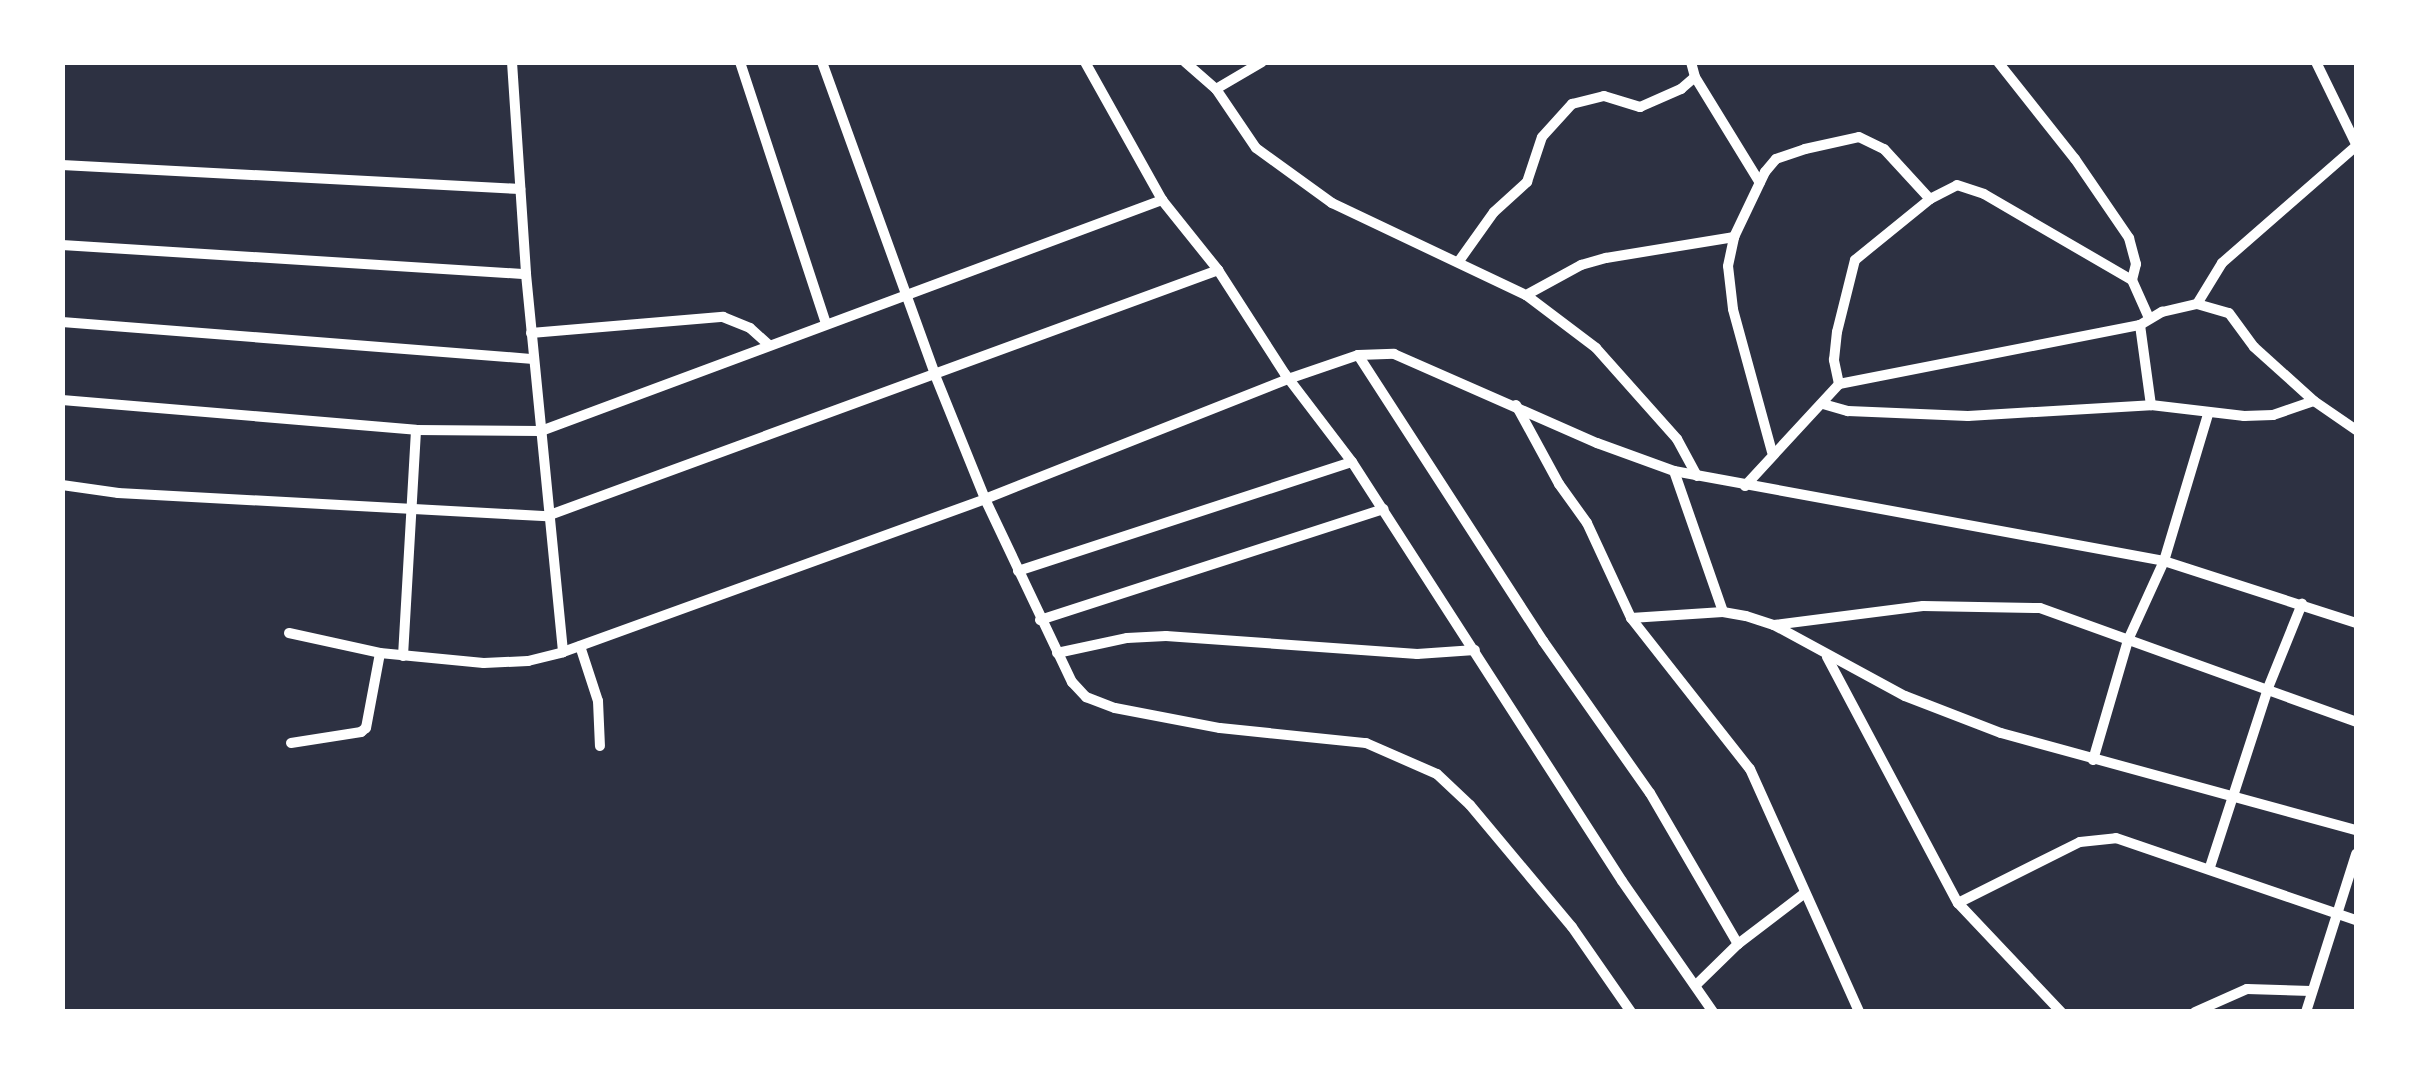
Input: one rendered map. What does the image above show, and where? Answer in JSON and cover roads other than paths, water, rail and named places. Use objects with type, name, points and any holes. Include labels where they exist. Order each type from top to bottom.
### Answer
[{"type":"street","points":[[512,62],[531,333],[563,652]]},
{"type":"street","points":[[740,62],[826,324]]},
{"type":"street","points":[[822,62],[934,375],[985,499],[1072,682],[1098,703],[1220,728],[1366,743],[1437,774],[1470,805],[1572,927],[1630,1012]]},
{"type":"street","points":[[1085,62],[1162,200],[1218,270],[1352,462],[1622,881],[1713,1012]]},
{"type":"street","points":[[1185,62],[1216,89],[1256,148],[1332,203],[1526,295],[1596,348],[1677,439],[1697,476]]},
{"type":"street","points":[[1216,89],[1262,62]]},
{"type":"street","points":[[1691,62],[1695,77],[1760,183]]},
{"type":"street","points":[[1998,62],[2074,159],[2129,238],[2136,264],[2132,280],[2145,322],[2151,406]]},
{"type":"street","points":[[2197,304],[2222,262],[2356,145],[2316,62]]},
{"type":"street","points":[[1459,261],[1494,212],[1527,182],[1542,136],[1572,104],[1604,96],[1640,107],[1681,89],[1695,77]]},
{"type":"street","points":[[1772,452],[1734,309],[1728,266],[1734,237],[1760,183],[1776,160],[1841,138],[1859,137],[1884,148],[1930,199]]},
{"type":"street","points":[[62,166],[520,189]]},
{"type":"street","points":[[1839,384],[1834,360],[1837,332],[1855,260],[1947,188],[1965,186],[2132,280]]},
{"type":"street","points":[[62,400],[416,430],[541,432],[1162,200]]},
{"type":"street","points":[[1526,295],[1581,265],[1606,258],[1734,237]]},
{"type":"street","points":[[62,245],[526,274]]},
{"type":"street","points":[[62,485],[118,493],[547,516],[1218,270]]},
{"type":"street","points":[[1745,486],[1772,452],[1839,384],[2145,322],[2197,304],[2229,312],[2254,347],[2314,401],[2356,430]]},
{"type":"street","points":[[531,333],[723,317],[750,328],[769,345]]},
{"type":"street","points":[[62,322],[534,358]]},
{"type":"street","points":[[1358,354],[1542,641],[1650,792],[1738,944]]},
{"type":"street","points":[[290,633],[380,653],[484,663],[528,661],[563,652],[985,499],[1358,354],[1394,354],[1415,360],[1596,443],[1674,471],[2164,561],[2356,623]]},
{"type":"street","points":[[1822,404],[1848,411],[1968,416],[2151,406],[2208,414],[2274,415],[2314,401]]},
{"type":"street","points":[[1516,404],[1559,484],[1587,522],[1631,618],[1750,769],[1859,1012]]},
{"type":"street","points":[[2093,760],[2128,640],[2164,561],[2208,414]]},
{"type":"street","points":[[403,656],[416,430]]},
{"type":"street","points":[[1018,571],[1352,462]]},
{"type":"street","points":[[1674,471],[1723,612]]},
{"type":"street","points":[[1040,620],[1383,509]]},
{"type":"street","points":[[2210,867],[2268,688],[2302,604]]},
{"type":"street","points":[[1774,625],[1922,606],[2040,608],[2356,722]]},
{"type":"street","points":[[1631,618],[1723,612],[1774,625],[1905,696],[2001,734],[2356,830]]},
{"type":"street","points":[[1057,652],[1127,638],[1166,636],[1417,654],[1476,650]]},
{"type":"street","points":[[580,646],[598,701],[600,746]]},
{"type":"street","points":[[292,742],[361,732],[366,728],[380,653]]},
{"type":"street","points":[[1827,657],[1958,903],[2060,1012]]},
{"type":"street","points":[[1958,903],[2080,842],[2116,838],[2356,920]]},
{"type":"street","points":[[2306,1012],[2356,854]]},
{"type":"street","points":[[1697,984],[1738,944],[1805,893]]},
{"type":"street","points":[[2196,1012],[2247,989],[2312,991]]}]
